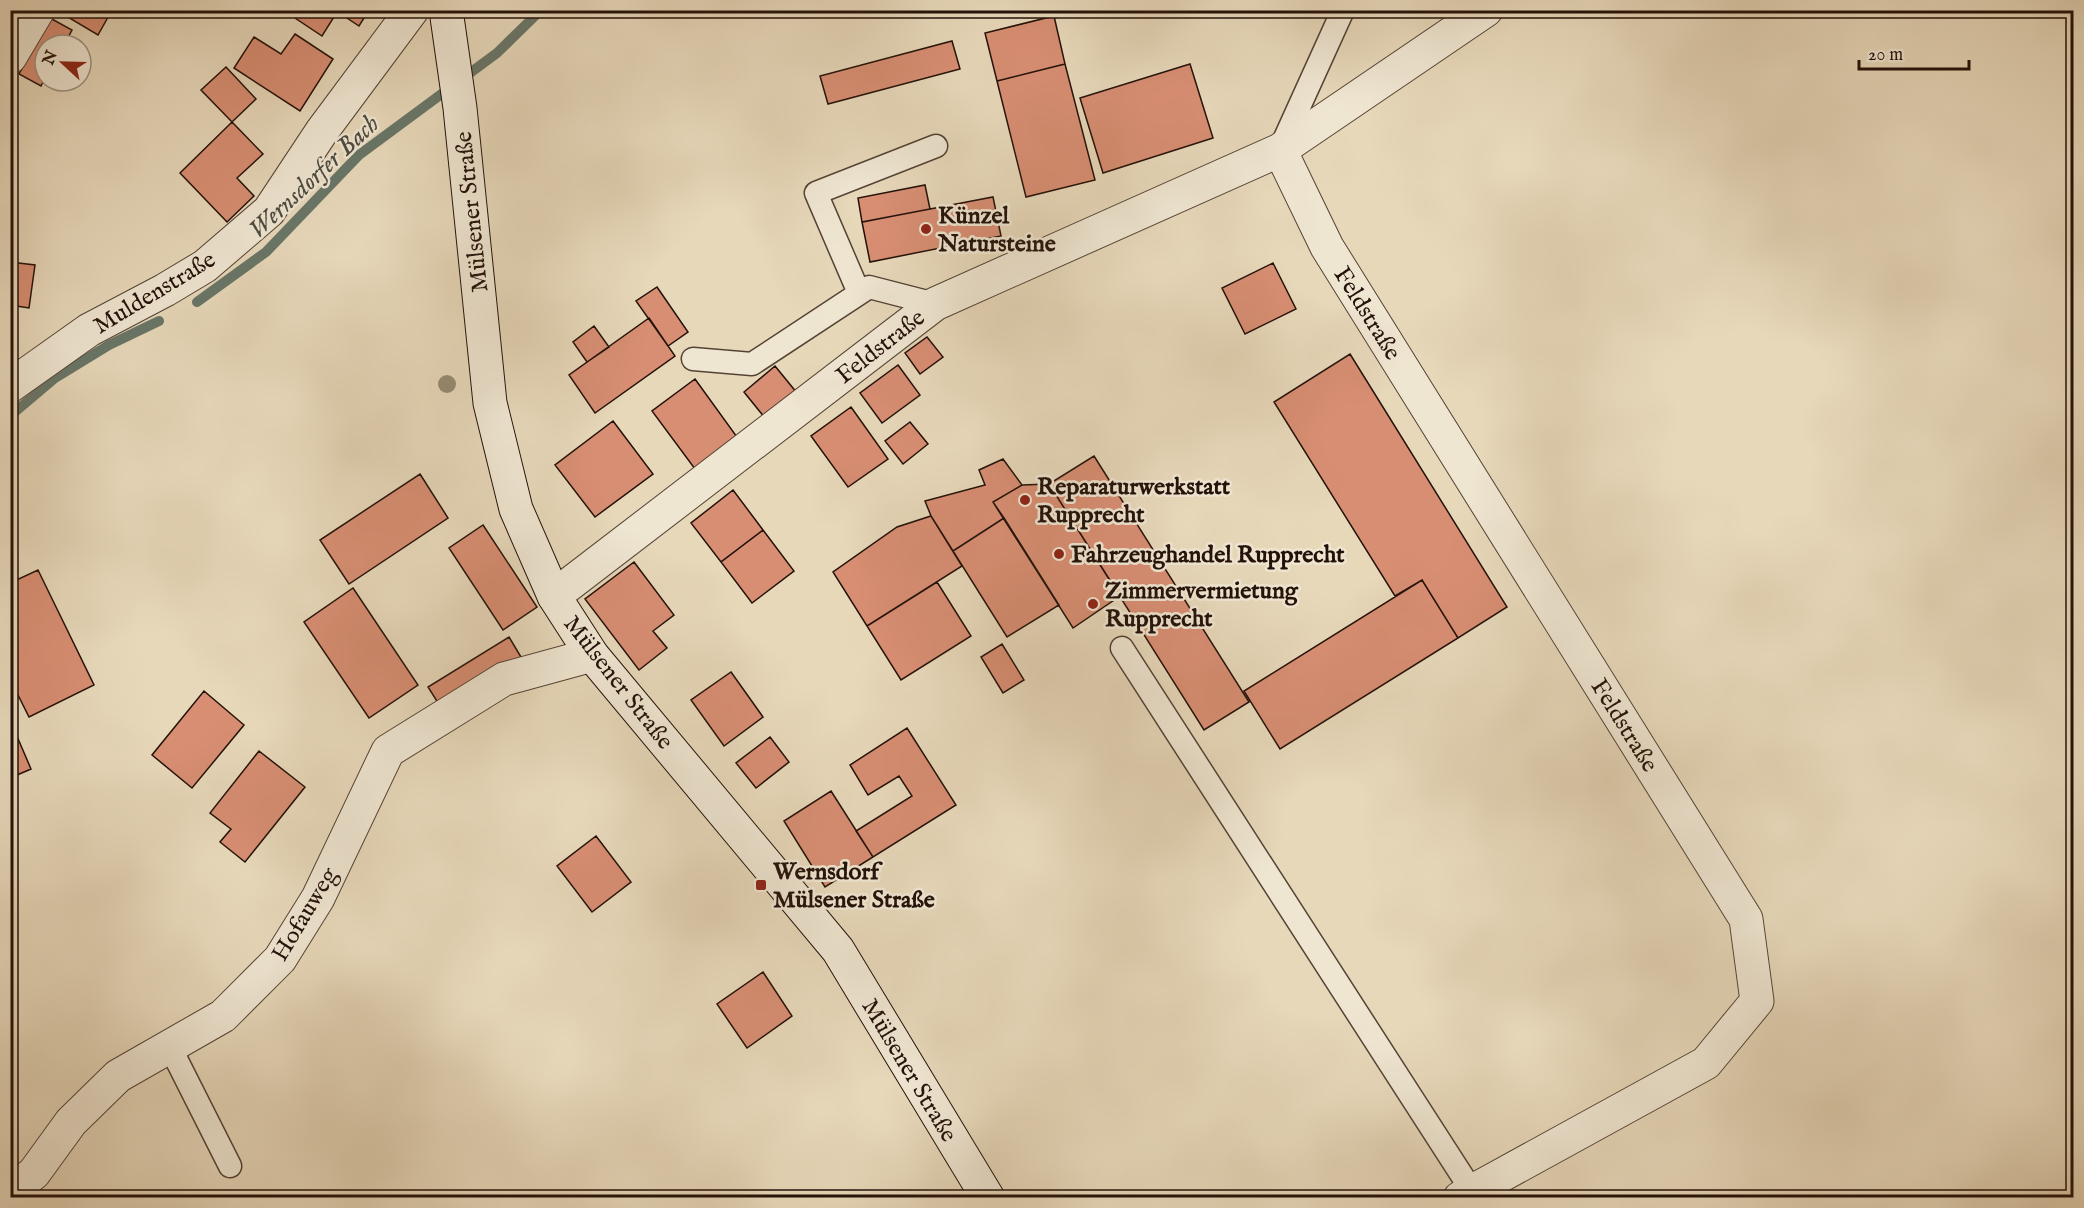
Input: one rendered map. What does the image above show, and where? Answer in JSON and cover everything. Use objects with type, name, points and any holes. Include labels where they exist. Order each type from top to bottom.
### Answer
[{"type":"street","points":[[10,57],[38,10]]},
{"type":"street","name":"Muldenstraße","points":[[10,386],[89,330],[205,266],[269,211],[322,131],[412,10]]},
{"type":"street","name":"Feldstraße","points":[[554,596],[935,304],[1280,150],[1486,10]]},
{"type":"street","name":"Mülsener Straße","points":[[448,26],[460,108],[490,403],[516,509],[554,596],[592,655],[838,950],[988,1197]]},
{"type":"street","name":"Feldstraße","points":[[1280,150],[1327,248],[1746,919],[1757,1001],[1706,1063],[1466,1194]]},
{"type":"street","name":"Hofauweg","points":[[10,1192],[34,1173],[71,1122],[118,1076],[223,1016],[280,959],[318,898],[388,751],[504,679],[592,655]]},
{"type":"lane","points":[[1280,150],[1343,10]]},
{"type":"lane","points":[[859,293],[816,193],[936,146]]},
{"type":"lane","points":[[693,359],[752,364],[869,287],[935,304]]},
{"type":"lane","points":[[1122,648],[1466,1194]]},
{"type":"lane","points":[[170,1047],[230,1166]]},
{"type":"building","points":[[56,10],[112,10],[98,35]]},
{"type":"building","points":[[283,10],[335,10],[337,12],[322,36]]},
{"type":"building","points":[[335,10],[369,10],[359,26]]},
{"type":"building","points":[[1054,16],[1065,64],[997,81],[985,33]]},
{"type":"building","points":[[50,18],[72,30],[70,33],[42,33]]},
{"type":"building","points":[[295,34],[333,59],[300,111],[234,68],[254,37],[281,54]]},
{"type":"building","points":[[952,41],[960,69],[828,104],[820,76]]},
{"type":"building","points":[[33,49],[33,82],[19,74]]},
{"type":"building","points":[[1065,64],[1095,180],[1026,197],[997,81]]},
{"type":"building","points":[[1190,64],[1213,138],[1103,173],[1080,98]]},
{"type":"building","points":[[226,67],[256,99],[232,122],[201,90]]},
{"type":"building","points":[[232,122],[263,154],[237,178],[254,196],[227,222],[180,173]]},
{"type":"building","points":[[925,185],[930,209],[862,222],[858,198]]},
{"type":"building","points":[[993,197],[1001,236],[870,262],[862,222]]},
{"type":"building","points":[[10,262],[35,265],[29,308],[10,305]]},
{"type":"building","points":[[1273,263],[1296,309],[1245,334],[1222,288]]},
{"type":"building","points":[[657,287],[688,332],[668,346],[636,301]]},
{"type":"building","points":[[649,318],[675,356],[595,413],[569,375]]},
{"type":"building","points":[[594,326],[609,347],[587,362],[573,342]]},
{"type":"building","points":[[927,337],[943,357],[920,374],[905,353]]},
{"type":"building","points":[[1350,354],[1507,607],[1458,638],[1422,580],[1395,596],[1274,402]]},
{"type":"building","points":[[898,365],[920,395],[882,423],[860,393]]},
{"type":"building","points":[[775,366],[797,393],[765,418],[744,392]]},
{"type":"building","points":[[695,379],[737,437],[695,469],[652,411]]},
{"type":"building","points":[[851,407],[888,459],[848,487],[811,436]]},
{"type":"building","points":[[613,421],[653,474],[595,517],[555,465]]},
{"type":"building","points":[[910,422],[928,444],[903,464],[885,441]]},
{"type":"building","points":[[1094,456],[1249,702],[1204,730],[1049,484]]},
{"type":"building","points":[[1003,459],[1022,485],[993,502],[1004,518],[953,551],[931,516],[925,501],[985,485],[979,470]]},
{"type":"building","points":[[420,474],[448,518],[349,584],[320,540]]},
{"type":"building","points":[[1049,484],[1120,596],[1073,628],[993,502],[1022,485]]},
{"type":"building","points":[[733,490],[763,530],[721,562],[691,523]]},
{"type":"building","points":[[931,516],[962,566],[867,626],[833,572],[897,527]]},
{"type":"building","points":[[1004,518],[1059,605],[1007,637],[953,551]]},
{"type":"building","points":[[483,525],[537,607],[503,630],[449,548]]},
{"type":"building","points":[[763,530],[794,571],[752,603],[721,562]]},
{"type":"building","points":[[634,562],[674,615],[653,631],[667,648],[639,670],[585,599]]},
{"type":"building","points":[[38,570],[94,685],[29,717],[10,679],[10,583]]},
{"type":"building","points":[[1422,580],[1458,638],[1280,749],[1244,691]]},
{"type":"building","points":[[937,582],[971,636],[901,680],[867,626]]},
{"type":"building","points":[[353,588],[418,685],[369,718],[304,622]]},
{"type":"building","points":[[509,637],[521,657],[440,706],[428,687]]},
{"type":"building","points":[[1002,644],[1024,680],[1003,693],[981,657]]},
{"type":"building","points":[[731,672],[763,717],[724,746],[691,700]]},
{"type":"building","points":[[204,691],[244,725],[192,788],[152,755]]},
{"type":"building","points":[[907,728],[956,805],[873,857],[856,831],[912,796],[899,776],[868,795],[850,765]]},
{"type":"building","points":[[16,734],[31,769],[10,778],[10,736]]},
{"type":"building","points":[[770,737],[789,762],[756,788],[736,763]]},
{"type":"building","points":[[259,751],[305,787],[245,862],[220,842],[231,829],[210,813]]},
{"type":"building","points":[[831,791],[873,857],[825,887],[784,821]]},
{"type":"building","points":[[596,836],[631,882],[592,912],[557,866]]},
{"type":"building","points":[[763,972],[792,1016],[747,1048],[717,1004]]},
{"type":"waterway","name":"Wernsdorfer Bach","points":[[197,302],[266,252],[359,155],[497,53],[541,10]]},
{"type":"waterway","name":"Wernsdorfer Bach","points":[[10,416],[55,378],[109,345],[159,321]]},
{"type":"place","name":"Künzel Natursteine","points":[[926,229]]},
{"type":"place","name":"Reparaturwerkstatt Rupprecht","points":[[1025,500]]},
{"type":"place","name":"Fahrzeughandel Rupprecht","points":[[1059,554]]},
{"type":"place","name":"Zimmervermietung Rupprecht","points":[[1093,604]]},
{"type":"place","name":"Wernsdorf Mülsener Straße","points":[[761,885]]}]
